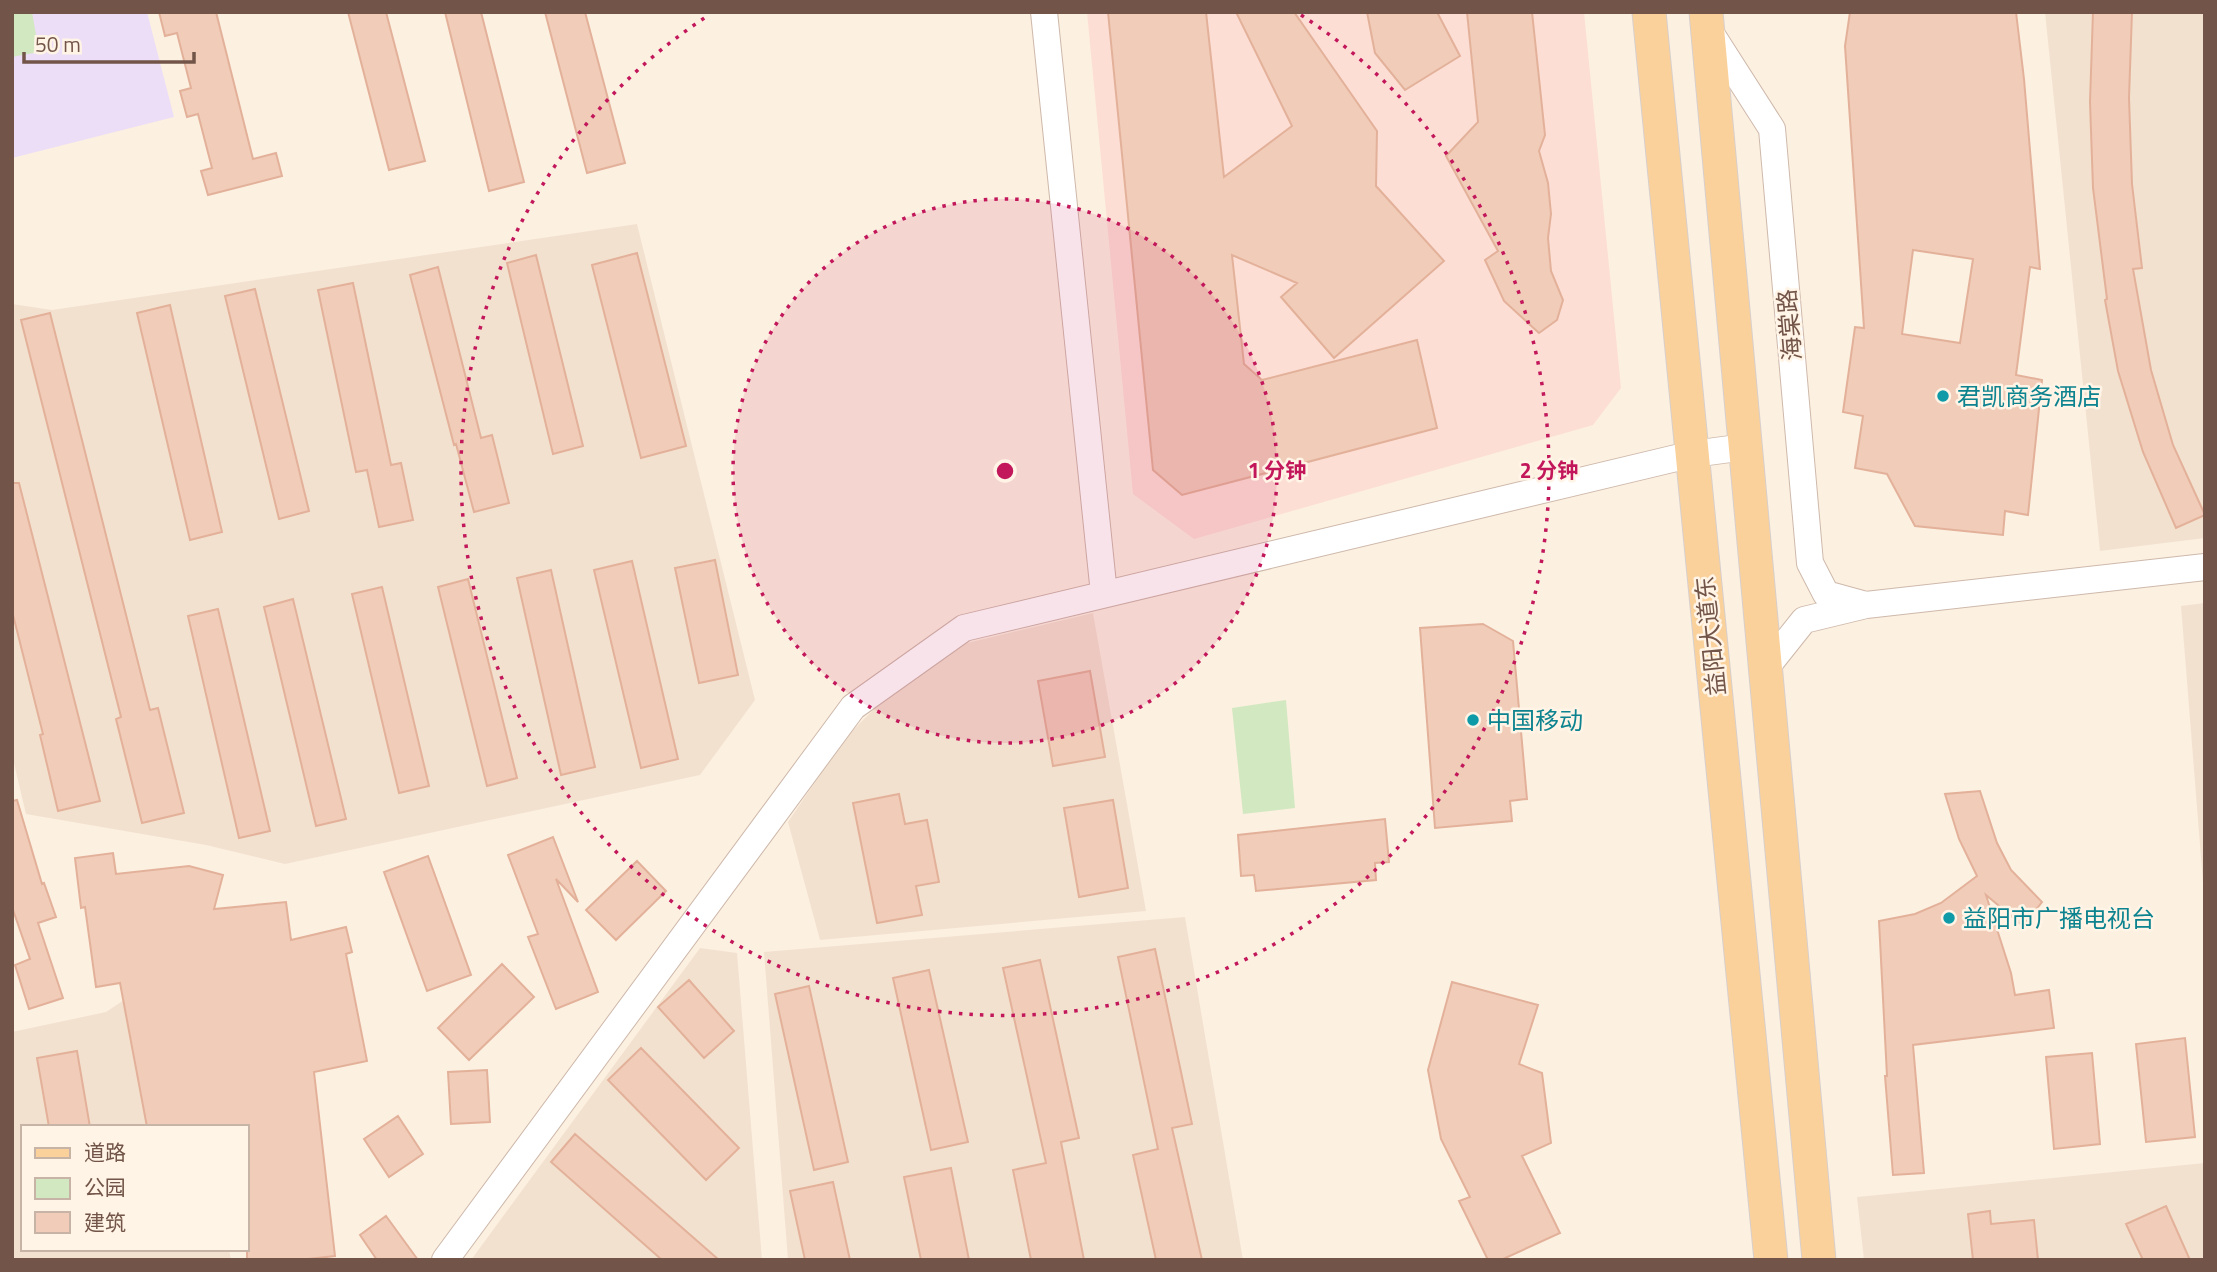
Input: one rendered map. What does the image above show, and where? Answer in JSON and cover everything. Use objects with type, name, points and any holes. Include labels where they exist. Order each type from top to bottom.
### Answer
[{"type":"main road","name":"益阳大道东","points":[[1649,12],[1770,1260]]},
{"type":"main road","points":[[1707,21],[1819,1260]]},
{"type":"street","points":[[1044,12],[1104,594]]},
{"type":"street","name":"海棠路","points":[[1707,21],[1772,129],[1810,563],[1826,594],[1866,606]]},
{"type":"street","points":[[445,1260],[853,707],[964,628],[1693,454],[1745,447]]},
{"type":"street","name":"海棠路","points":[[1765,668],[1804,620],[1866,606],[2205,567]]},
{"type":"shaded area","points":[[12,12],[147,12],[174,117],[12,158]]},
{"type":"shaded area","points":[[1087,12],[1584,12],[1621,388],[1593,425],[1194,539],[1133,494]]},
{"type":"shaded area","points":[[2045,12],[2205,12],[2205,538],[2100,551]]},
{"type":"shaded area","points":[[637,224],[755,700],[700,775],[285,864],[206,845],[26,814],[12,755],[12,304],[52,310]]},
{"type":"shaded area","points":[[2205,603],[2205,908],[2181,606]]},
{"type":"shaded area","points":[[1093,613],[1146,911],[820,940],[788,822],[844,739],[899,684],[967,643]]},
{"type":"shaded area","points":[[1185,917],[1243,1260],[788,1260],[764,952]]},
{"type":"shaded area","points":[[700,948],[737,953],[762,1260],[471,1260]]},
{"type":"shaded area","points":[[133,994],[207,1125],[21,1125],[21,1251],[229,1251],[231,1260],[12,1260],[12,1032],[106,1012]]},
{"type":"shaded area","points":[[2205,1163],[2205,1260],[1864,1260],[1857,1197]]},
{"type":"green space","points":[[12,12],[32,12],[39,52],[12,57]]},
{"type":"green space","points":[[1286,700],[1295,808],[1243,814],[1232,708]]},
{"type":"building","points":[[159,12],[216,12],[253,159],[276,153],[282,176],[208,195],[201,171],[212,168],[198,114],[187,117],[180,91],[191,88],[177,33],[165,36]]},
{"type":"building","points":[[348,12],[386,12],[425,161],[389,170]]},
{"type":"building","points":[[445,12],[481,12],[524,182],[489,191]]},
{"type":"building","points":[[545,12],[585,12],[625,163],[587,173]]},
{"type":"building","points":[[1108,12],[1206,12],[1224,177],[1292,126],[1236,12],[1294,12],[1377,131],[1376,186],[1444,261],[1334,358],[1281,297],[1297,283],[1232,255],[1244,364],[1262,380],[1417,340],[1437,428],[1182,495],[1153,470]]},
{"type":"building","points":[[1367,12],[1437,12],[1460,56],[1405,90],[1375,53]]},
{"type":"building","points":[[1467,12],[1532,12],[1545,135],[1539,151],[1548,183],[1551,214],[1548,238],[1551,271],[1563,300],[1557,320],[1539,333],[1504,301],[1485,260],[1498,251],[1446,156],[1478,122]]},
{"type":"building","points":[[1850,12],[2016,12],[2040,269],[2030,267],[2016,375],[2042,380],[2028,515],[2005,511],[2003,535],[1915,526],[1887,474],[1855,468],[1863,416],[1843,412],[1855,327],[1864,328],[1845,46]],"holes":[[[1913,250],[1973,259],[1960,343],[1902,334]]]},
{"type":"building","points":[[2093,12],[2132,12],[2129,98],[2132,184],[2142,268],[2133,269],[2151,370],[2173,445],[2205,515],[2176,528],[2143,452],[2118,371],[2105,300],[2093,188],[2090,102]]},
{"type":"building","points":[[637,253],[686,446],[641,458],[592,265]]},
{"type":"building","points":[[536,255],[583,446],[553,454],[507,263]]},
{"type":"building","points":[[438,267],[481,438],[492,435],[509,503],[474,512],[410,275]]},
{"type":"building","points":[[353,283],[391,465],[401,463],[413,520],[379,527],[367,470],[356,472],[318,290]]},
{"type":"building","points":[[255,289],[309,511],[279,519],[225,296]]},
{"type":"building","points":[[170,305],[222,532],[190,540],[137,313]]},
{"type":"building","points":[[50,313],[150,710],[158,708],[184,813],[142,823],[116,719],[121,717],[21,320]]},
{"type":"building","points":[[12,483],[19,483],[100,801],[58,811],[40,735],[43,734],[12,611]]},
{"type":"building","points":[[715,560],[738,675],[699,683],[675,568]]},
{"type":"building","points":[[632,561],[678,759],[641,768],[594,570]]},
{"type":"building","points":[[551,570],[595,767],[561,775],[517,578]]},
{"type":"building","points":[[468,579],[517,778],[487,786],[438,587]]},
{"type":"building","points":[[382,587],[429,786],[399,793],[352,594]]},
{"type":"building","points":[[293,599],[346,819],[316,826],[264,607]]},
{"type":"building","points":[[218,609],[270,831],[239,838],[188,616]]},
{"type":"building","name":"中国移动","points":[[1483,624],[1513,641],[1527,799],[1510,801],[1512,821],[1435,828],[1420,628]]},
{"type":"building","points":[[1090,671],[1105,757],[1053,766],[1038,681]]},
{"type":"building","name":"益阳市广播电视台","points":[[1980,791],[1997,843],[2011,870],[2042,902],[2023,926],[1986,895],[2011,973],[2015,995],[2049,990],[2054,1028],[1913,1045],[1924,1173],[1893,1175],[1885,1076],[1879,921],[1915,914],[1941,903],[1977,876],[1959,839],[1945,794]]},
{"type":"building","points":[[899,794],[905,824],[927,820],[939,882],[916,886],[922,915],[877,923],[853,803]]},
{"type":"building","points":[[17,800],[42,884],[44,883],[56,917],[38,923],[63,998],[29,1009],[15,965],[30,959],[12,907],[12,801]]},
{"type":"building","points":[[1113,800],[1128,888],[1079,897],[1064,808]]},
{"type":"building","points":[[1385,819],[1389,862],[1375,863],[1376,880],[1256,891],[1254,875],[1241,876],[1238,835]]},
{"type":"building","points":[[553,837],[578,902],[556,879],[598,992],[556,1009],[528,937],[538,934],[508,855]]},
{"type":"building","points":[[113,853],[116,874],[189,866],[223,875],[214,909],[286,902],[291,940],[346,927],[352,952],[346,954],[367,1061],[314,1072],[335,1256],[299,1260],[247,1260],[248,1125],[147,1125],[120,983],[96,987],[85,907],[81,908],[75,858]]},
{"type":"building","points":[[428,856],[471,975],[427,991],[384,872]]},
{"type":"building","points":[[637,861],[666,891],[616,940],[586,910]]},
{"type":"building","points":[[1155,949],[1192,1124],[1172,1128],[1202,1260],[1156,1260],[1133,1155],[1158,1149],[1118,957]]},
{"type":"building","points":[[1040,960],[1079,1138],[1061,1142],[1084,1260],[1031,1260],[1013,1170],[1046,1163],[1003,968]]},
{"type":"building","points":[[502,964],[534,997],[469,1060],[438,1028]]},
{"type":"building","points":[[929,970],[968,1142],[931,1150],[893,978]]},
{"type":"building","points":[[689,980],[734,1031],[704,1058],[658,1007]]},
{"type":"building","points":[[1452,982],[1538,1005],[1519,1064],[1542,1073],[1551,1143],[1522,1156],[1560,1233],[1501,1260],[1488,1260],[1459,1201],[1470,1197],[1441,1139],[1428,1070]]},
{"type":"building","points":[[809,986],[848,1162],[814,1170],[775,994]]},
{"type":"building","points":[[2185,1038],[2195,1137],[2146,1142],[2136,1044]]},
{"type":"building","points":[[641,1048],[739,1148],[706,1180],[608,1080]]},
{"type":"building","points":[[77,1051],[90,1125],[49,1125],[37,1058]]},
{"type":"building","points":[[2092,1053],[2100,1144],[2054,1149],[2046,1057]]},
{"type":"building","points":[[487,1070],[490,1122],[451,1124],[448,1072]]},
{"type":"building","points":[[398,1116],[423,1154],[389,1177],[364,1139]]},
{"type":"building","points":[[575,1134],[719,1260],[662,1260],[551,1162]]},
{"type":"building","points":[[951,1168],[969,1260],[921,1260],[904,1177]]},
{"type":"building","points":[[833,1182],[850,1260],[805,1260],[790,1191]]},
{"type":"building","points":[[2166,1206],[2190,1260],[2143,1260],[2126,1224]]},
{"type":"building","points":[[1990,1211],[1991,1224],[2034,1220],[2038,1260],[1973,1260],[1968,1214]]},
{"type":"building","points":[[386,1216],[418,1260],[377,1260],[360,1235]]},
{"type":"place","name":"君凯商务酒店","points":[[1943,396]]},
{"type":"place","name":"中国移动","points":[[1473,720]]},
{"type":"place","name":"益阳市广播电视台","points":[[1949,918]]}]
